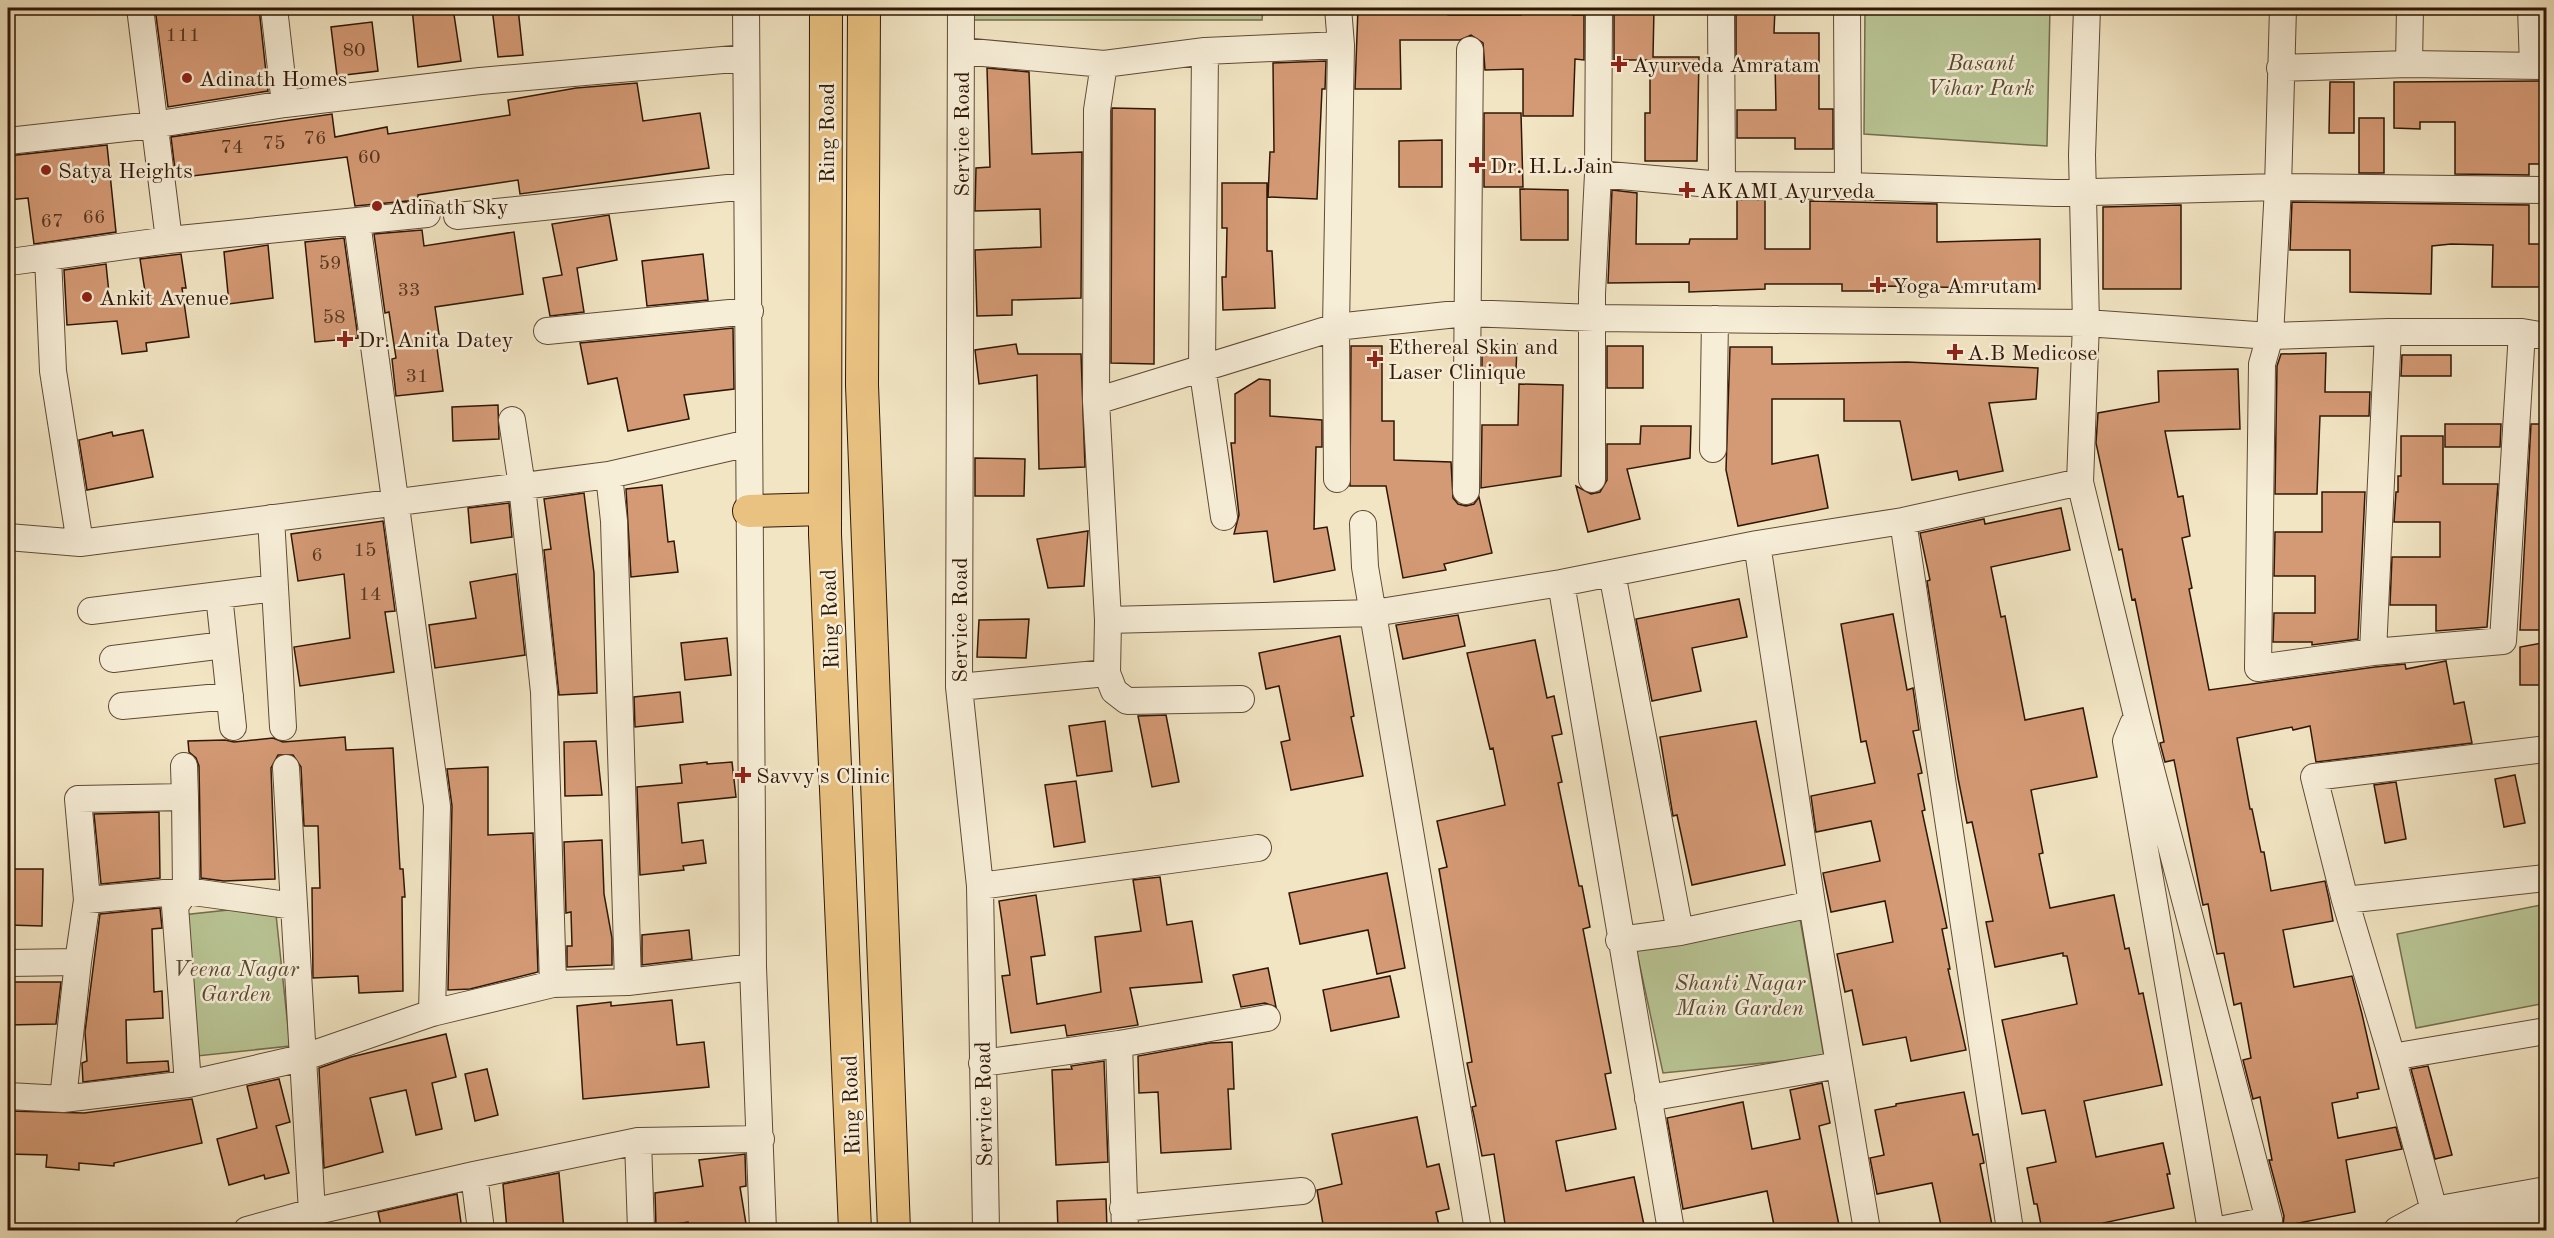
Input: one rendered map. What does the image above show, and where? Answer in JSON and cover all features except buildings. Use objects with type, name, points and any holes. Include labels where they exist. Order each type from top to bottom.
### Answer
[{"type":"main road","name":"Ring Road","points":[[826,8],[825,509],[855,1230]]},
{"type":"main road","name":"Ring Road","points":[[864,8],[862,386],[894,1230]]},
{"type":"main road","points":[[749,511],[825,509]]},
{"type":"street","points":[[140,8],[153,125],[170,240]]},
{"type":"street","points":[[274,8],[285,104]]},
{"type":"street","points":[[746,8],[753,967],[763,1230]]},
{"type":"street","name":"Service Road","points":[[961,8],[959,687],[980,886],[986,1230]]},
{"type":"street","points":[[1337,479],[1336,327],[1341,45],[1338,8]]},
{"type":"street","points":[[1592,479],[1594,318],[1592,294],[1598,174],[1599,8]]},
{"type":"street","points":[[1721,8],[1722,185]]},
{"type":"street","points":[[1847,8],[1848,186]]},
{"type":"street","points":[[2087,8],[2083,190],[2086,323],[2080,482],[2137,716],[2269,1220],[2219,1230]]},
{"type":"street","points":[[1096,401],[1202,366],[1336,327],[1466,313],[1594,318],[2086,323],[2270,336],[2388,332],[2534,334],[2503,641],[2373,652],[2258,668],[2262,364],[2270,336],[2278,187],[2283,8]]},
{"type":"street","points":[[2409,64],[2410,8]]},
{"type":"street","points":[[2280,68],[2409,64],[2540,66],[2531,8]]},
{"type":"street","points":[[961,51],[1104,64],[1205,51],[1341,45]]},
{"type":"street","points":[[1466,491],[1470,50]]},
{"type":"street","points":[[1205,51],[1202,366],[1224,517]]},
{"type":"street","points":[[8,141],[153,125],[285,104],[480,81],[746,58]]},
{"type":"street","points":[[1104,64],[1097,110],[1096,401],[1108,620],[1107,674],[1114,691],[1127,701],[1241,699]]},
{"type":"street","points":[[1598,174],[1722,185],[1848,186],[2055,193],[2083,190],[2278,187],[2547,190]]},
{"type":"street","points":[[457,216],[747,186]]},
{"type":"street","points":[[10,261],[170,240],[427,214]]},
{"type":"street","points":[[357,222],[437,806],[432,1013]]},
{"type":"street","points":[[48,257],[53,371],[80,543]]},
{"type":"street","points":[[547,331],[750,311]]},
{"type":"street","points":[[1713,449],[1715,319]]},
{"type":"street","points":[[2373,652],[2388,332]]},
{"type":"street","points":[[512,420],[522,486],[544,692],[553,984]]},
{"type":"street","points":[[8,537],[80,543],[396,503],[609,475],[749,443]]},
{"type":"street","points":[[609,475],[614,521],[628,982]]},
{"type":"street","points":[[1108,620],[1374,612],[1561,583],[1757,544],[1903,521],[2080,482]]},
{"type":"street","points":[[271,518],[283,727]]},
{"type":"street","points":[[1903,521],[2010,1230]]},
{"type":"street","points":[[1363,524],[1365,567],[1478,1230]]},
{"type":"street","points":[[1757,544],[1812,904],[1867,1230]]},
{"type":"street","points":[[1612,573],[1680,932]]},
{"type":"street","points":[[1561,583],[1619,940],[1671,1230]]},
{"type":"street","points":[[91,611],[275,588]]},
{"type":"street","points":[[219,595],[233,727]]},
{"type":"street","points":[[113,659],[224,645]]},
{"type":"street","points":[[959,687],[1107,674]]},
{"type":"street","points":[[122,705],[230,696]]},
{"type":"street","points":[[2137,716],[2126,741],[2211,1230]]},
{"type":"street","points":[[2451,1224],[2392,1058],[2345,900],[2314,777],[2547,749]]},
{"type":"street","points":[[184,766],[186,891],[175,906],[188,1084]]},
{"type":"street","points":[[286,768],[312,1212]]},
{"type":"street","points":[[63,1099],[87,900],[78,799],[185,797]]},
{"type":"street","points":[[980,886],[1258,848]]},
{"type":"street","points":[[2345,900],[2547,878]]},
{"type":"street","points":[[87,900],[186,891],[294,906]]},
{"type":"street","points":[[1619,940],[1680,932],[1812,904]]},
{"type":"street","points":[[2159,931],[2205,977]]},
{"type":"street","points":[[8,963],[78,962]]},
{"type":"street","points":[[8,1096],[63,1099],[188,1084],[302,1058],[432,1013],[553,984],[628,982],[753,967]]},
{"type":"street","points":[[982,1063],[1119,1044],[1267,1018]]},
{"type":"street","points":[[2392,1058],[2547,1031]]},
{"type":"street","points":[[1119,1044],[1124,1219],[1302,1191]]},
{"type":"street","points":[[1648,1098],[1839,1065]]},
{"type":"street","points":[[247,1230],[312,1212],[474,1175],[638,1142],[761,1139]]},
{"type":"street","points":[[638,1142],[641,1230]]},
{"type":"street","points":[[474,1175],[481,1230]]},
{"type":"street","points":[[2451,1224],[2547,1191]]},
{"type":"street","points":[[2399,1230],[2451,1224],[2506,1225],[2547,1211]]},
{"type":"green space","points":[[971,8],[1263,8],[1262,20],[971,20]]},
{"type":"green space","name":"Basant Vihar Park","points":[[1865,8],[2050,8],[2047,146],[1864,134]]},
{"type":"green space","points":[[2546,904],[2546,1003],[2416,1028],[2397,934]]},
{"type":"green space","name":"Veena Nagar Garden","points":[[275,905],[290,1046],[197,1056],[182,915]]},
{"type":"green space","name":"Shanti Nagar Main Garden","points":[[1799,913],[1824,1057],[1663,1073],[1634,939]]},
{"type":"place","name":"Ayurveda Amratam","points":[[1619,64]]},
{"type":"place","name":"Adinath Homes","points":[[187,78]]},
{"type":"place","name":"Dr. H.L.Jain","points":[[1477,165]]},
{"type":"place","name":"Satya Heights","points":[[46,170]]},
{"type":"place","name":"AKAMI Ayurveda","points":[[1687,190]]},
{"type":"place","name":"Adinath Sky","points":[[377,206]]},
{"type":"place","name":"Yoga Amrutam","points":[[1878,285]]},
{"type":"place","name":"Ankit Avenue","points":[[87,297]]},
{"type":"place","name":"Dr. Anita Datey","points":[[345,339]]},
{"type":"place","name":"A.B Medicose","points":[[1955,352]]},
{"type":"place","name":"Ethereal Skin and Laser Clinique","points":[[1375,359]]},
{"type":"place","name":"Savvy's Clinic","points":[[743,775]]}]
